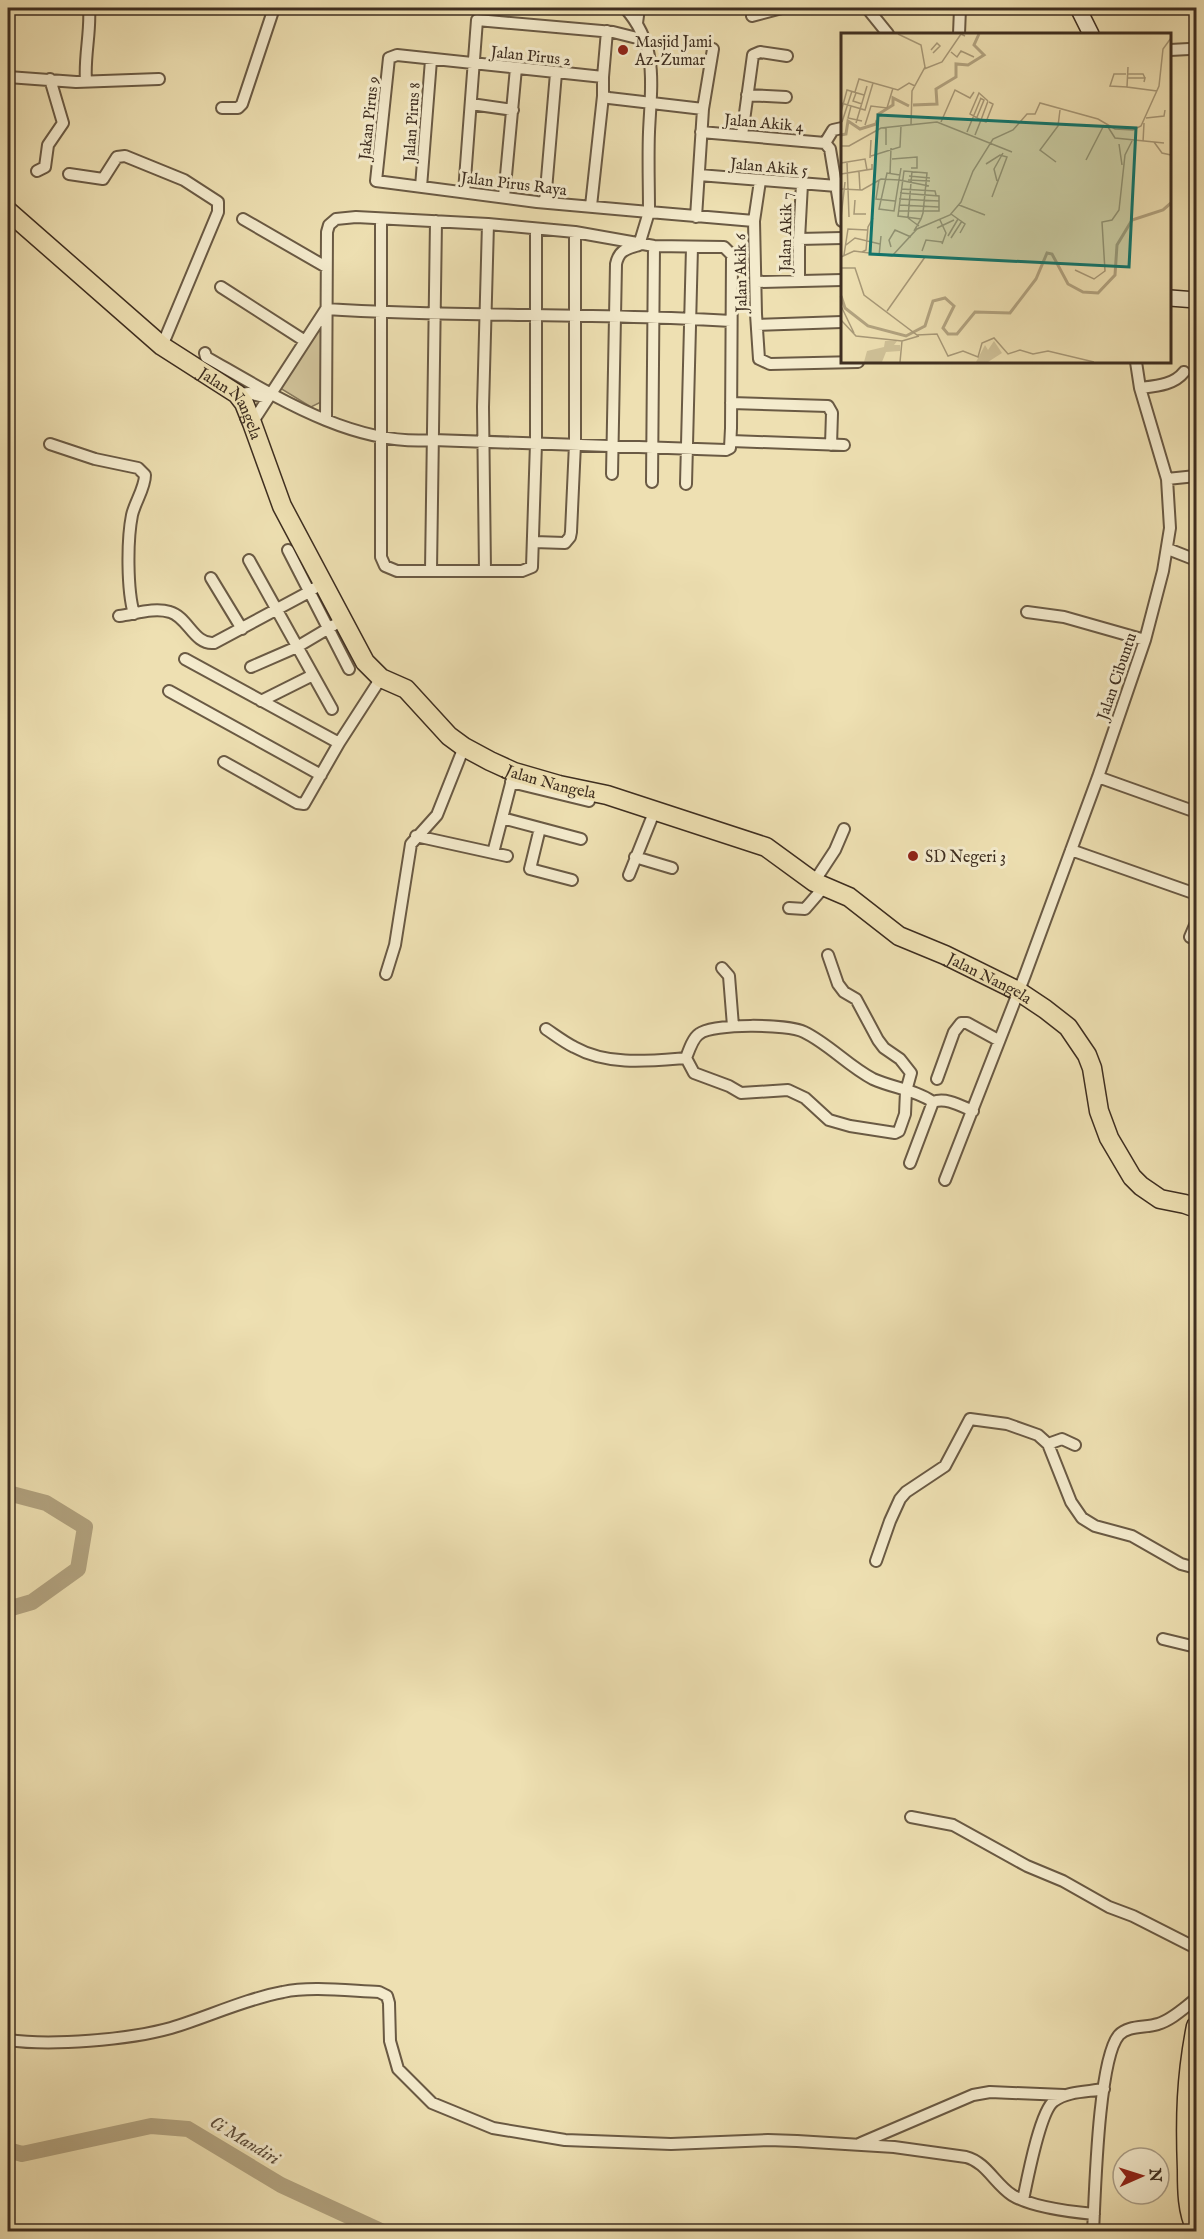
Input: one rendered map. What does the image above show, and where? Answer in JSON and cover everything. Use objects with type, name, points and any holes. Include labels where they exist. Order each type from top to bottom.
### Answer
[{"type":"main road","name":"Jalan Nangela","points":[[8,211],[162,346],[237,394],[244,403],[315,587],[335,625],[381,678],[406,688],[424,706],[443,731],[512,777],[607,795],[766,847],[819,885],[849,897],[899,936],[1018,991],[1068,1027],[1082,1046],[1091,1063],[1099,1112],[1109,1138],[1132,1177],[1160,1199],[1197,1209]]},
{"type":"main road","points":[[1197,2026],[1190,2057],[1185,2108],[1187,2186],[1190,2210],[1197,2229]]},
{"type":"street","points":[[86,81],[85,56],[90,23],[89,8]]},
{"type":"street","points":[[222,108],[238,108],[242,105],[274,8]]},
{"type":"street","points":[[612,474],[616,264],[618,254],[641,241],[649,213],[652,68],[645,40],[637,23],[625,8]]},
{"type":"street","points":[[637,23],[639,8]]},
{"type":"street","points":[[752,16],[782,8]]},
{"type":"street","points":[[867,8],[887,33]]},
{"type":"street","points":[[959,33],[960,8]]},
{"type":"street","points":[[1078,8],[1090,33]]},
{"type":"street","points":[[464,192],[477,20],[607,32],[645,40]]},
{"type":"street","points":[[591,206],[603,96],[607,32]]},
{"type":"street","points":[[696,217],[703,109],[713,49]]},
{"type":"street","points":[[1171,50],[1189,49]]},
{"type":"street","points":[[742,135],[753,55],[760,52],[787,56]]},
{"type":"street","name":"Jalan Pirus 2","points":[[389,58],[395,55],[603,77]]},
{"type":"street","name":"Jakan Pirus 9","points":[[376,181],[389,58]]},
{"type":"street","name":"Jalan Pirus 8","points":[[421,187],[431,60]]},
{"type":"street","points":[[504,197],[516,68]]},
{"type":"street","points":[[545,202],[556,73]]},
{"type":"street","points":[[8,77],[86,81],[159,79]]},
{"type":"street","points":[[38,171],[45,167],[48,144],[63,123],[50,80]]},
{"type":"street","points":[[747,95],[786,97]]},
{"type":"street","points":[[603,96],[651,105],[703,109]]},
{"type":"street","points":[[471,105],[513,110]]},
{"type":"street","points":[[841,128],[833,130],[825,143],[830,149],[841,209]]},
{"type":"street","name":"Jalan Akik 4","points":[[701,132],[825,143]]},
{"type":"street","points":[[69,174],[103,179],[117,157],[125,156],[184,180],[218,202],[218,212],[162,346]]},
{"type":"street","name":"Jalan Akik 5","points":[[699,175],[837,186]]},
{"type":"street","name":"Jalan Pirus Raya","points":[[376,181],[545,202],[754,221]]},
{"type":"street","name":"Jalan Akik 6","points":[[760,181],[754,221],[758,356],[763,362],[770,364],[841,362]]},
{"type":"street","name":"Jalan Akik 7","points":[[799,281],[798,239],[802,184]]},
{"type":"street","points":[[205,353],[207,357],[269,396],[326,420],[380,438],[726,450],[730,448],[731,441],[732,255],[724,247],[654,246],[641,241],[575,232],[488,224],[356,217],[336,219],[332,221],[327,232],[326,420]]},
{"type":"street","points":[[243,219],[326,267]]},
{"type":"street","points":[[381,219],[381,557],[389,568],[397,571],[522,571],[530,569],[533,564],[536,443],[536,230]]},
{"type":"street","points":[[431,570],[436,221]]},
{"type":"street","points":[[485,570],[484,442],[488,224]]},
{"type":"street","points":[[534,542],[565,543],[570,537],[575,444],[575,232]]},
{"type":"street","points":[[798,239],[841,238]]},
{"type":"street","points":[[652,482],[654,246]]},
{"type":"street","points":[[686,484],[692,247]]},
{"type":"street","points":[[757,282],[841,280]]},
{"type":"street","points":[[221,287],[305,341]]},
{"type":"street","points":[[1171,298],[1197,300]]},
{"type":"street","points":[[326,309],[435,315],[576,316],[731,321]]},
{"type":"street","points":[[252,423],[326,309]]},
{"type":"street","points":[[757,325],[841,322]]},
{"type":"street","name":"Jalan Cibuntu","points":[[945,1180],[1098,777],[1145,640],[1168,549],[1171,511],[1167,479],[1140,388],[1136,363]]},
{"type":"street","points":[[1140,388],[1170,382],[1184,372]]},
{"type":"street","points":[[237,394],[269,396]]},
{"type":"street","points":[[731,403],[828,406],[832,413],[831,445]]},
{"type":"street","points":[[731,441],[843,445]]},
{"type":"street","points":[[50,444],[95,459],[138,468],[145,475],[145,482],[132,514],[130,535],[130,589],[134,614]]},
{"type":"street","points":[[1167,479],[1197,476]]},
{"type":"street","points":[[1168,549],[1197,560]]},
{"type":"street","points":[[119,616],[157,610],[174,613],[205,643],[220,641],[315,587],[288,550]]},
{"type":"street","points":[[249,560],[332,709]]},
{"type":"street","points":[[211,578],[242,629]]},
{"type":"street","points":[[1027,612],[1064,617],[1145,640]]},
{"type":"street","points":[[251,667],[335,625],[349,669]]},
{"type":"street","points":[[185,659],[339,743]]},
{"type":"street","points":[[261,701],[313,675]]},
{"type":"street","points":[[224,762],[300,804],[304,804],[339,743],[381,678]]},
{"type":"street","points":[[169,691],[321,775]]},
{"type":"street","points":[[386,974],[395,945],[411,844],[437,814],[464,747]]},
{"type":"street","points":[[493,853],[512,777],[589,801]]},
{"type":"street","points":[[1098,777],[1197,812]]},
{"type":"street","points":[[629,875],[655,810]]},
{"type":"street","points":[[502,818],[581,839]]},
{"type":"street","points":[[540,828],[530,869],[572,880]]},
{"type":"street","points":[[789,908],[805,909],[819,885],[844,829]]},
{"type":"street","points":[[416,836],[507,856]]},
{"type":"street","points":[[1071,850],[1197,894]]},
{"type":"street","points":[[635,857],[672,867]]},
{"type":"street","points":[[1197,923],[1190,937],[1197,939]]},
{"type":"street","points":[[686,1058],[694,1073],[741,1093],[788,1090],[805,1098],[829,1120],[850,1126],[895,1133],[899,1131],[902,1126],[906,1091],[911,1073],[900,1059],[884,1048],[856,999],[844,992],[838,984],[828,955]]},
{"type":"street","points":[[723,968],[729,976],[733,1026]]},
{"type":"street","points":[[937,1079],[954,1032],[961,1023],[967,1023],[998,1040]]},
{"type":"street","points":[[686,1058],[697,1035],[701,1032],[733,1026],[772,1027],[802,1031],[873,1079],[924,1096],[933,1102]]},
{"type":"street","points":[[546,1029],[575,1048],[600,1057],[631,1062],[686,1058]]},
{"type":"street","points":[[910,1163],[933,1102],[938,1100],[952,1102],[973,1111]]},
{"type":"street","points":[[876,1561],[900,1499],[906,1492],[945,1466],[970,1419],[996,1421],[1032,1432],[1048,1444],[1067,1494],[1082,1518],[1095,1526],[1131,1536],[1181,1564],[1197,1568]]},
{"type":"street","points":[[1048,1444],[1062,1439],[1075,1445]]},
{"type":"street","points":[[1163,1639],[1197,1647]]},
{"type":"street","points":[[911,1817],[953,1825],[1027,1866],[1063,1881],[1109,1907],[1133,1916],[1197,1948]]},
{"type":"street","points":[[8,2040],[23,2042],[76,2040],[131,2035],[169,2028],[284,1991],[379,1992],[387,1996],[389,2003],[390,2041],[398,2069],[432,2103],[493,2127],[565,2140],[671,2144],[768,2140],[909,2149],[975,2159],[1002,2186],[1023,2200],[1094,2214]]},
{"type":"street","points":[[1093,2232],[1097,2147],[1104,2089],[1109,2061],[1119,2034],[1125,2030],[1160,2024],[1197,1999]]},
{"type":"street","points":[[858,2144],[972,2095],[990,2092],[1064,2095],[1104,2089]]},
{"type":"street","points":[[1023,2200],[1044,2115],[1052,2102],[1064,2095]]},
{"type":"shaded area","points":[[320,322],[323,324],[323,401],[311,407],[280,388]]},
{"type":"waterway","name":"Ci Mandiri","points":[[8,1493],[46,1503],[85,1527],[78,1569],[32,1602],[8,1609]]},
{"type":"waterway","name":"Ci Mandiri","points":[[8,2150],[22,2154],[151,2126],[188,2129],[281,2185],[383,2232]]},
{"type":"place","name":"Masjid Jami Az-Zumar","points":[[623,50]]},
{"type":"place","name":"SD Negeri 3","points":[[913,856]]}]
